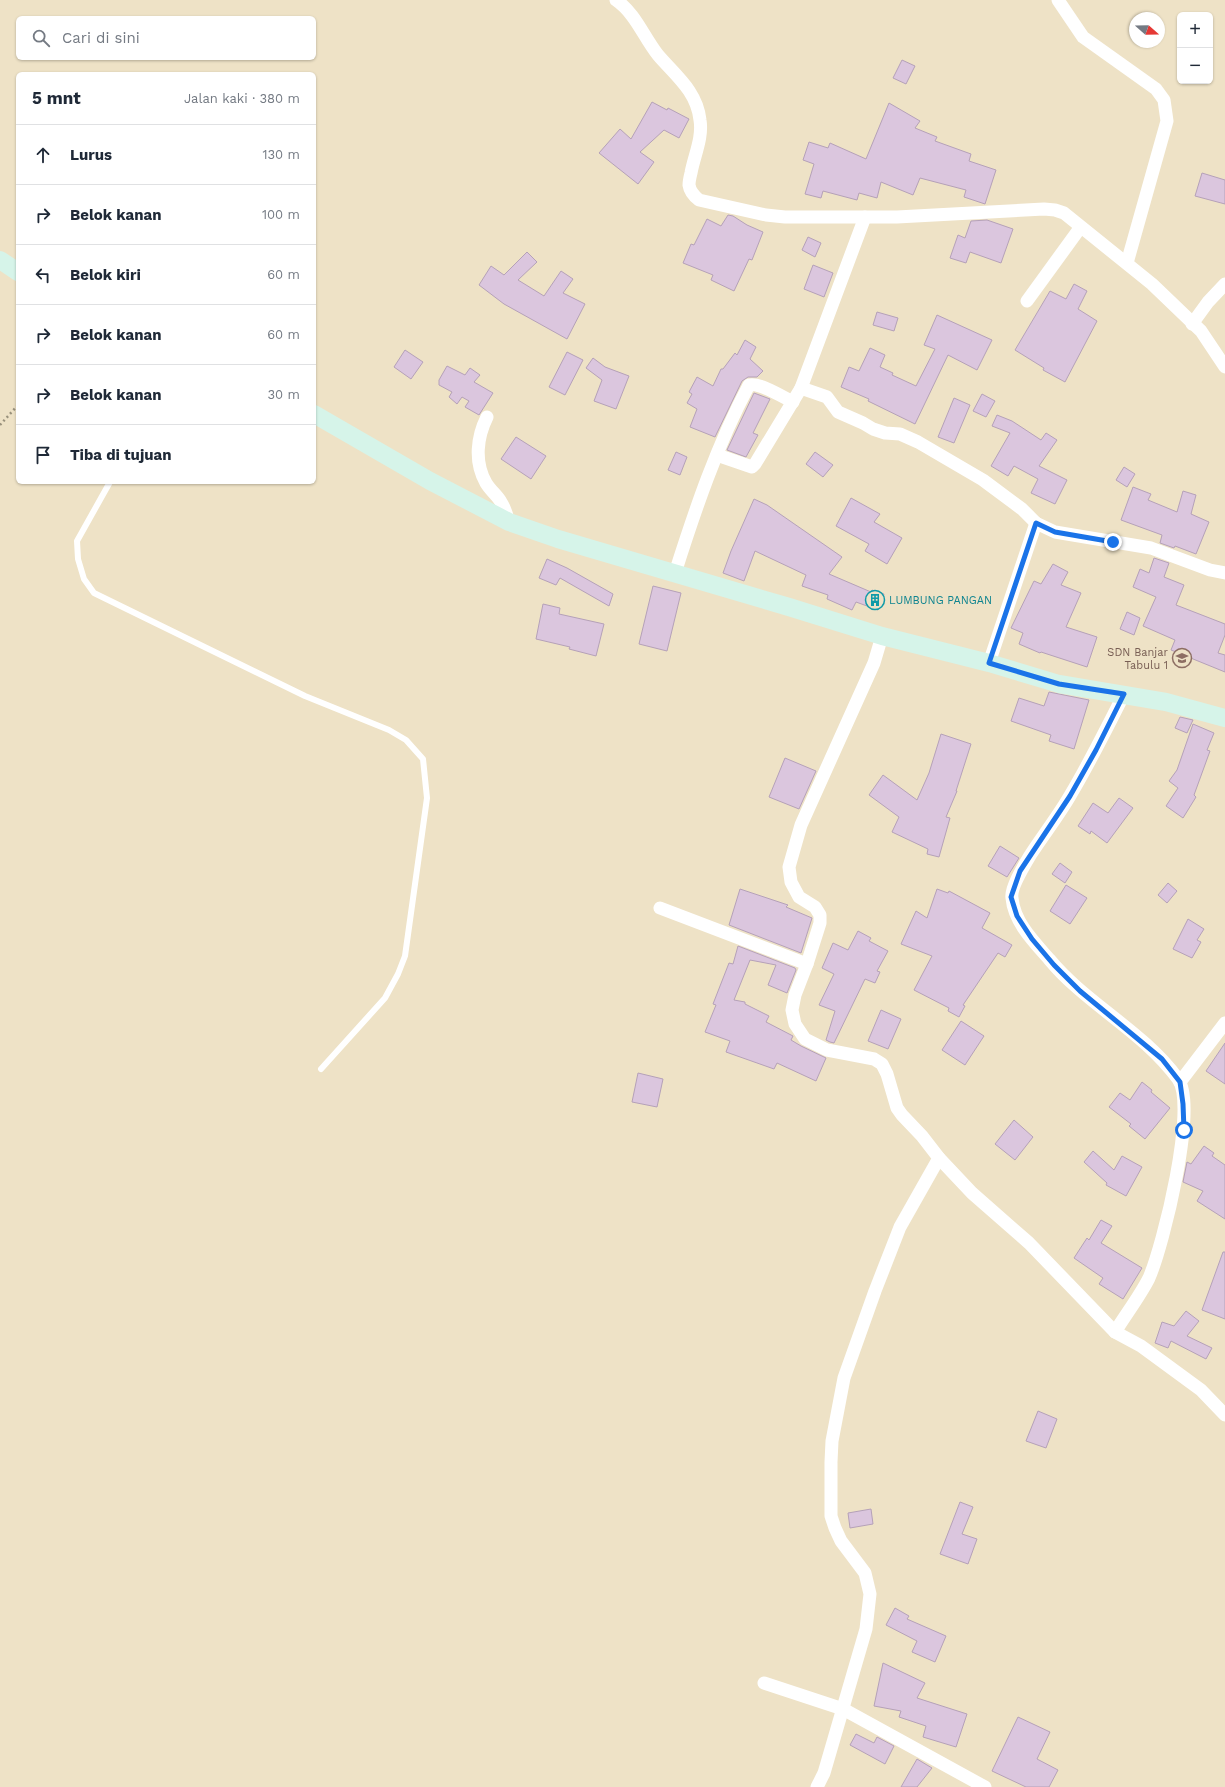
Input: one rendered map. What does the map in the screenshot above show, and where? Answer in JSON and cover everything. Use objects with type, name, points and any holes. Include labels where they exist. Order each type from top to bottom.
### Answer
[{"type":"street","points":[[1058,0],[1082,37],[1156,89],[1164,100],[1167,121],[1127,263]]},
{"type":"street","points":[[622,2],[634,16],[658,54],[686,84],[697,105],[700,120],[700,136],[689,184],[694,196],[707,203],[766,215],[897,217],[1044,209],[1055,210],[1064,214],[1152,284],[1201,331],[1225,367]]},
{"type":"street","points":[[717,455],[749,467],[754,466],[802,388],[865,217]]},
{"type":"street","points":[[1027,301],[1080,228]]},
{"type":"street","points":[[0,260],[16,271]]},
{"type":"street","points":[[1192,324],[1208,302],[1225,284]]},
{"type":"street","points":[[675,573],[686,539],[726,432],[749,386],[751,384],[765,389],[793,402]]},
{"type":"street","points":[[802,388],[827,397],[838,412],[873,429],[885,433],[900,434],[918,442],[983,480],[1022,509],[1036,523],[1055,532],[1151,548],[1225,574]]},
{"type":"street","points":[[316,415],[430,481],[510,522],[558,539],[882,636],[989,663],[1059,684],[1166,702],[1225,718]]},
{"type":"street","points":[[487,417],[481,429],[478,451],[480,470],[486,483],[502,504],[510,522]]},
{"type":"street","points":[[989,663],[1036,523]]},
{"type":"street","points":[[882,636],[874,663],[801,825],[789,867],[791,882],[799,897],[815,907],[820,915],[820,923],[795,995],[792,1010],[795,1024],[805,1038],[827,1050],[874,1059],[882,1064],[887,1074],[897,1108],[939,1158],[972,1193],[1045,1258],[1115,1332],[1141,1346],[1201,1390],[1225,1415]]},
{"type":"street","points":[[1115,1332],[1148,1278],[1160,1248],[1175,1182],[1184,1130],[1180,1082],[1162,1059],[1080,991],[1054,965],[1032,939],[1017,916],[1011,897],[1020,871],[1070,796],[1096,750],[1124,694]]},
{"type":"street","points":[[660,908],[807,964]]},
{"type":"street","points":[[1180,1082],[1225,1023]]},
{"type":"street","points":[[817,1787],[824,1773],[832,1743],[844,1709],[866,1629],[870,1594],[865,1573],[841,1541],[833,1522],[830,1462],[832,1441],[844,1378],[900,1227],[939,1158]]},
{"type":"street","points":[[764,1683],[844,1709],[985,1787]]},
{"type":"lane","points":[[109,484],[77,541],[78,559],[84,579],[94,593],[305,696],[389,730],[406,740],[423,759],[428,798],[405,956],[398,974],[385,998],[321,1069]]},
{"type":"path","points":[[0,425],[16,407]]},
{"type":"building","points":[[902,60],[915,66],[906,84],[893,78]]},
{"type":"building","points":[[652,102],[667,110],[668,108],[689,119],[679,138],[664,130],[640,152],[654,162],[638,184],[599,153],[620,129],[631,139]]},
{"type":"building","points":[[889,103],[920,121],[915,128],[937,137],[935,141],[971,154],[969,161],[996,170],[985,204],[964,197],[966,190],[920,178],[913,195],[881,182],[877,198],[859,193],[857,200],[823,191],[821,198],[805,194],[814,164],[803,160],[809,142],[828,148],[830,143],[866,159]]},
{"type":"building","points":[[1202,173],[1225,180],[1225,204],[1195,196]]},
{"type":"building","points":[[728,215],[733,216],[747,225],[763,232],[752,260],[749,259],[734,291],[711,280],[713,275],[683,263],[691,244],[694,245],[707,219],[721,226]]},
{"type":"building","points":[[987,220],[1013,229],[1001,263],[970,252],[966,263],[950,258],[958,235],[965,238],[971,221]]},
{"type":"building","points":[[808,237],[821,243],[815,257],[802,250]]},
{"type":"building","points":[[527,252],[537,262],[518,280],[544,296],[561,271],[573,279],[563,293],[585,304],[567,339],[504,304],[479,285],[491,266],[504,275]]},
{"type":"building","points":[[813,265],[833,273],[824,297],[804,289]]},
{"type":"building","points":[[1074,284],[1087,291],[1078,309],[1097,321],[1065,382],[1043,370],[1044,368],[1015,350],[1050,291],[1066,299]]},
{"type":"building","points":[[877,312],[898,318],[894,331],[873,325]]},
{"type":"building","points":[[937,315],[992,340],[977,370],[948,355],[915,424],[868,401],[869,399],[841,387],[849,367],[859,371],[870,348],[885,355],[880,367],[893,373],[892,375],[916,386],[935,349],[924,345]]},
{"type":"building","points":[[745,340],[756,347],[750,359],[763,371],[757,377],[748,377],[742,381],[715,437],[690,427],[697,409],[687,403],[692,394],[689,392],[697,377],[713,386],[721,369],[723,369],[735,353],[737,355]]},
{"type":"building","points":[[405,350],[423,362],[411,379],[394,367]]},
{"type":"building","points":[[567,352],[583,360],[565,395],[549,387]]},
{"type":"building","points":[[593,358],[605,367],[629,376],[616,409],[594,401],[602,380],[586,368]]},
{"type":"building","points":[[447,366],[465,375],[470,368],[480,375],[474,382],[493,393],[479,415],[465,407],[469,401],[462,397],[457,404],[449,397],[452,392],[439,385],[439,380]]},
{"type":"building","points":[[754,393],[770,399],[753,433],[758,435],[746,457],[727,450]]},
{"type":"building","points":[[982,394],[995,401],[986,417],[973,411]]},
{"type":"building","points":[[954,398],[970,405],[954,443],[938,437]]},
{"type":"building","points":[[997,415],[1012,421],[1041,440],[1046,433],[1057,440],[1039,466],[1067,480],[1055,504],[1031,493],[1038,479],[1014,466],[1008,476],[991,466],[1010,433],[992,426]]},
{"type":"building","points":[[516,437],[546,456],[531,479],[501,459]]},
{"type":"building","points":[[676,452],[687,457],[680,475],[668,470]]},
{"type":"building","points":[[815,452],[833,465],[823,477],[806,464]]},
{"type":"building","points":[[1124,467],[1135,474],[1127,487],[1116,480]]},
{"type":"building","points":[[1133,487],[1151,494],[1148,500],[1177,512],[1183,491],[1196,495],[1191,514],[1209,522],[1196,554],[1175,546],[1174,548],[1160,543],[1162,535],[1121,520]]},
{"type":"building","points":[[851,498],[880,514],[874,522],[902,538],[887,564],[865,551],[869,544],[836,526]]},
{"type":"building","points":[[754,499],[767,505],[842,557],[829,574],[871,592],[872,590],[884,594],[878,610],[856,602],[852,610],[827,599],[828,595],[802,586],[806,575],[755,551],[744,581],[723,573]]},
{"type":"building","points":[[1154,558],[1169,563],[1164,577],[1184,585],[1176,605],[1225,624],[1225,635],[1218,653],[1225,655],[1225,672],[1171,650],[1175,640],[1143,626],[1156,597],[1133,587],[1140,569],[1149,573]]},
{"type":"building","points":[[547,559],[567,568],[613,594],[609,606],[560,578],[556,585],[539,578]]},
{"type":"building","points":[[1053,564],[1068,572],[1061,585],[1081,593],[1066,627],[1097,637],[1087,667],[1041,652],[1040,653],[1019,644],[1023,633],[1011,628],[1034,581],[1041,584]]},
{"type":"building","points":[[653,586],[681,593],[667,651],[639,644]]},
{"type":"building","points":[[543,604],[560,608],[559,614],[604,624],[596,656],[569,649],[570,647],[536,639]]},
{"type":"building","points":[[1127,612],[1140,618],[1134,635],[1120,629]]},
{"type":"building","points":[[1049,692],[1089,700],[1074,749],[1049,741],[1051,735],[1011,721],[1019,698],[1044,706]]},
{"type":"building","points":[[1180,717],[1193,720],[1187,733],[1175,728]]},
{"type":"building","points":[[1193,724],[1214,733],[1207,750],[1210,751],[1194,795],[1196,797],[1183,818],[1166,806],[1178,788],[1169,781],[1177,770]]},
{"type":"building","points":[[941,734],[971,744],[957,791],[946,817],[950,818],[939,857],[927,854],[928,849],[892,832],[899,817],[869,795],[883,775],[917,800],[929,773]]},
{"type":"building","points":[[785,758],[816,771],[799,809],[769,797]]},
{"type":"building","points":[[1119,798],[1133,808],[1107,843],[1091,831],[1090,834],[1078,826],[1093,803],[1108,813]]},
{"type":"building","points":[[1000,846],[1019,858],[1007,877],[988,866]]},
{"type":"building","points":[[1060,863],[1072,872],[1065,883],[1052,874]]},
{"type":"building","points":[[1168,883],[1177,891],[1167,903],[1158,895]]},
{"type":"building","points":[[1066,885],[1087,898],[1070,924],[1050,911]]},
{"type":"building","points":[[740,889],[788,905],[786,907],[812,918],[801,953],[729,925]]},
{"type":"building","points":[[937,889],[948,893],[949,891],[990,913],[982,928],[1012,945],[1005,957],[998,953],[963,1005],[965,1006],[959,1017],[948,1011],[949,1008],[914,990],[932,956],[901,944],[916,911],[927,918]]},
{"type":"building","points":[[1188,919],[1204,929],[1197,940],[1201,942],[1192,958],[1173,949]]},
{"type":"building","points":[[858,931],[871,938],[869,941],[888,951],[877,971],[880,972],[875,983],[865,979],[834,1043],[826,1040],[835,1011],[819,1005],[834,974],[822,968],[833,943],[848,950]]},
{"type":"building","points":[[738,946],[795,968],[796,970],[787,993],[768,985],[776,965],[750,960],[734,1000],[745,1002],[745,1004],[769,1016],[766,1022],[793,1036],[791,1040],[801,1046],[826,1058],[816,1081],[777,1063],[774,1069],[726,1052],[730,1041],[705,1032],[716,1005],[713,1004],[729,963],[733,964]]},
{"type":"building","points":[[881,1010],[901,1019],[888,1049],[868,1041]]},
{"type":"building","points":[[961,1021],[984,1036],[965,1065],[942,1050]]},
{"type":"building","points":[[1225,1043],[1225,1084],[1206,1071]]},
{"type":"building","points":[[638,1073],[663,1079],[657,1107],[632,1102]]},
{"type":"building","points":[[1142,1082],[1152,1090],[1151,1092],[1170,1108],[1145,1139],[1129,1126],[1131,1124],[1109,1107],[1120,1093],[1130,1100]]},
{"type":"building","points":[[1014,1120],[1033,1137],[1015,1160],[995,1144]]},
{"type":"building","points":[[1204,1146],[1214,1153],[1212,1156],[1225,1165],[1225,1219],[1197,1201],[1203,1191],[1183,1182],[1187,1162],[1191,1164]]},
{"type":"building","points":[[1093,1151],[1114,1170],[1122,1156],[1142,1167],[1126,1196],[1106,1185],[1107,1183],[1084,1162]]},
{"type":"building","points":[[1101,1220],[1112,1226],[1101,1243],[1142,1268],[1123,1299],[1099,1284],[1103,1278],[1074,1258],[1087,1238],[1089,1240]]},
{"type":"building","points":[[1223,1252],[1225,1252],[1225,1319],[1202,1310]]},
{"type":"building","points":[[1186,1311],[1199,1321],[1187,1336],[1212,1348],[1206,1359],[1171,1341],[1168,1348],[1155,1343],[1162,1322],[1174,1326]]},
{"type":"building","points":[[1038,1411],[1057,1419],[1046,1448],[1026,1441]]},
{"type":"building","points":[[960,1502],[973,1507],[962,1534],[977,1539],[968,1564],[940,1554]]},
{"type":"building","points":[[871,1509],[873,1524],[850,1528],[848,1513]]},
{"type":"building","points":[[895,1608],[909,1616],[907,1619],[946,1636],[935,1662],[912,1652],[917,1641],[886,1625]]},
{"type":"building","points":[[883,1663],[925,1683],[917,1698],[967,1714],[956,1747],[923,1737],[926,1726],[899,1717],[901,1711],[874,1706]]},
{"type":"building","points":[[1018,1717],[1050,1732],[1037,1759],[1058,1770],[1049,1787],[1026,1787],[992,1771]]},
{"type":"building","points":[[856,1734],[874,1743],[877,1737],[894,1746],[885,1764],[850,1745]]},
{"type":"building","points":[[917,1759],[932,1768],[917,1787],[901,1787]]},
{"type":"place","name":"LUMBUNG PANGAN","points":[[875,600]]},
{"type":"place","name":"SDN Banjar Tabulu 1","points":[[1182,658]]},
{"type":"route","points":[[1113,542],[1055,532],[1036,523],[989,663],[1059,684],[1124,694],[1096,750],[1070,796],[1020,871],[1011,897],[1017,916],[1032,939],[1054,965],[1080,991],[1162,1059],[1180,1082],[1184,1130]]}]
